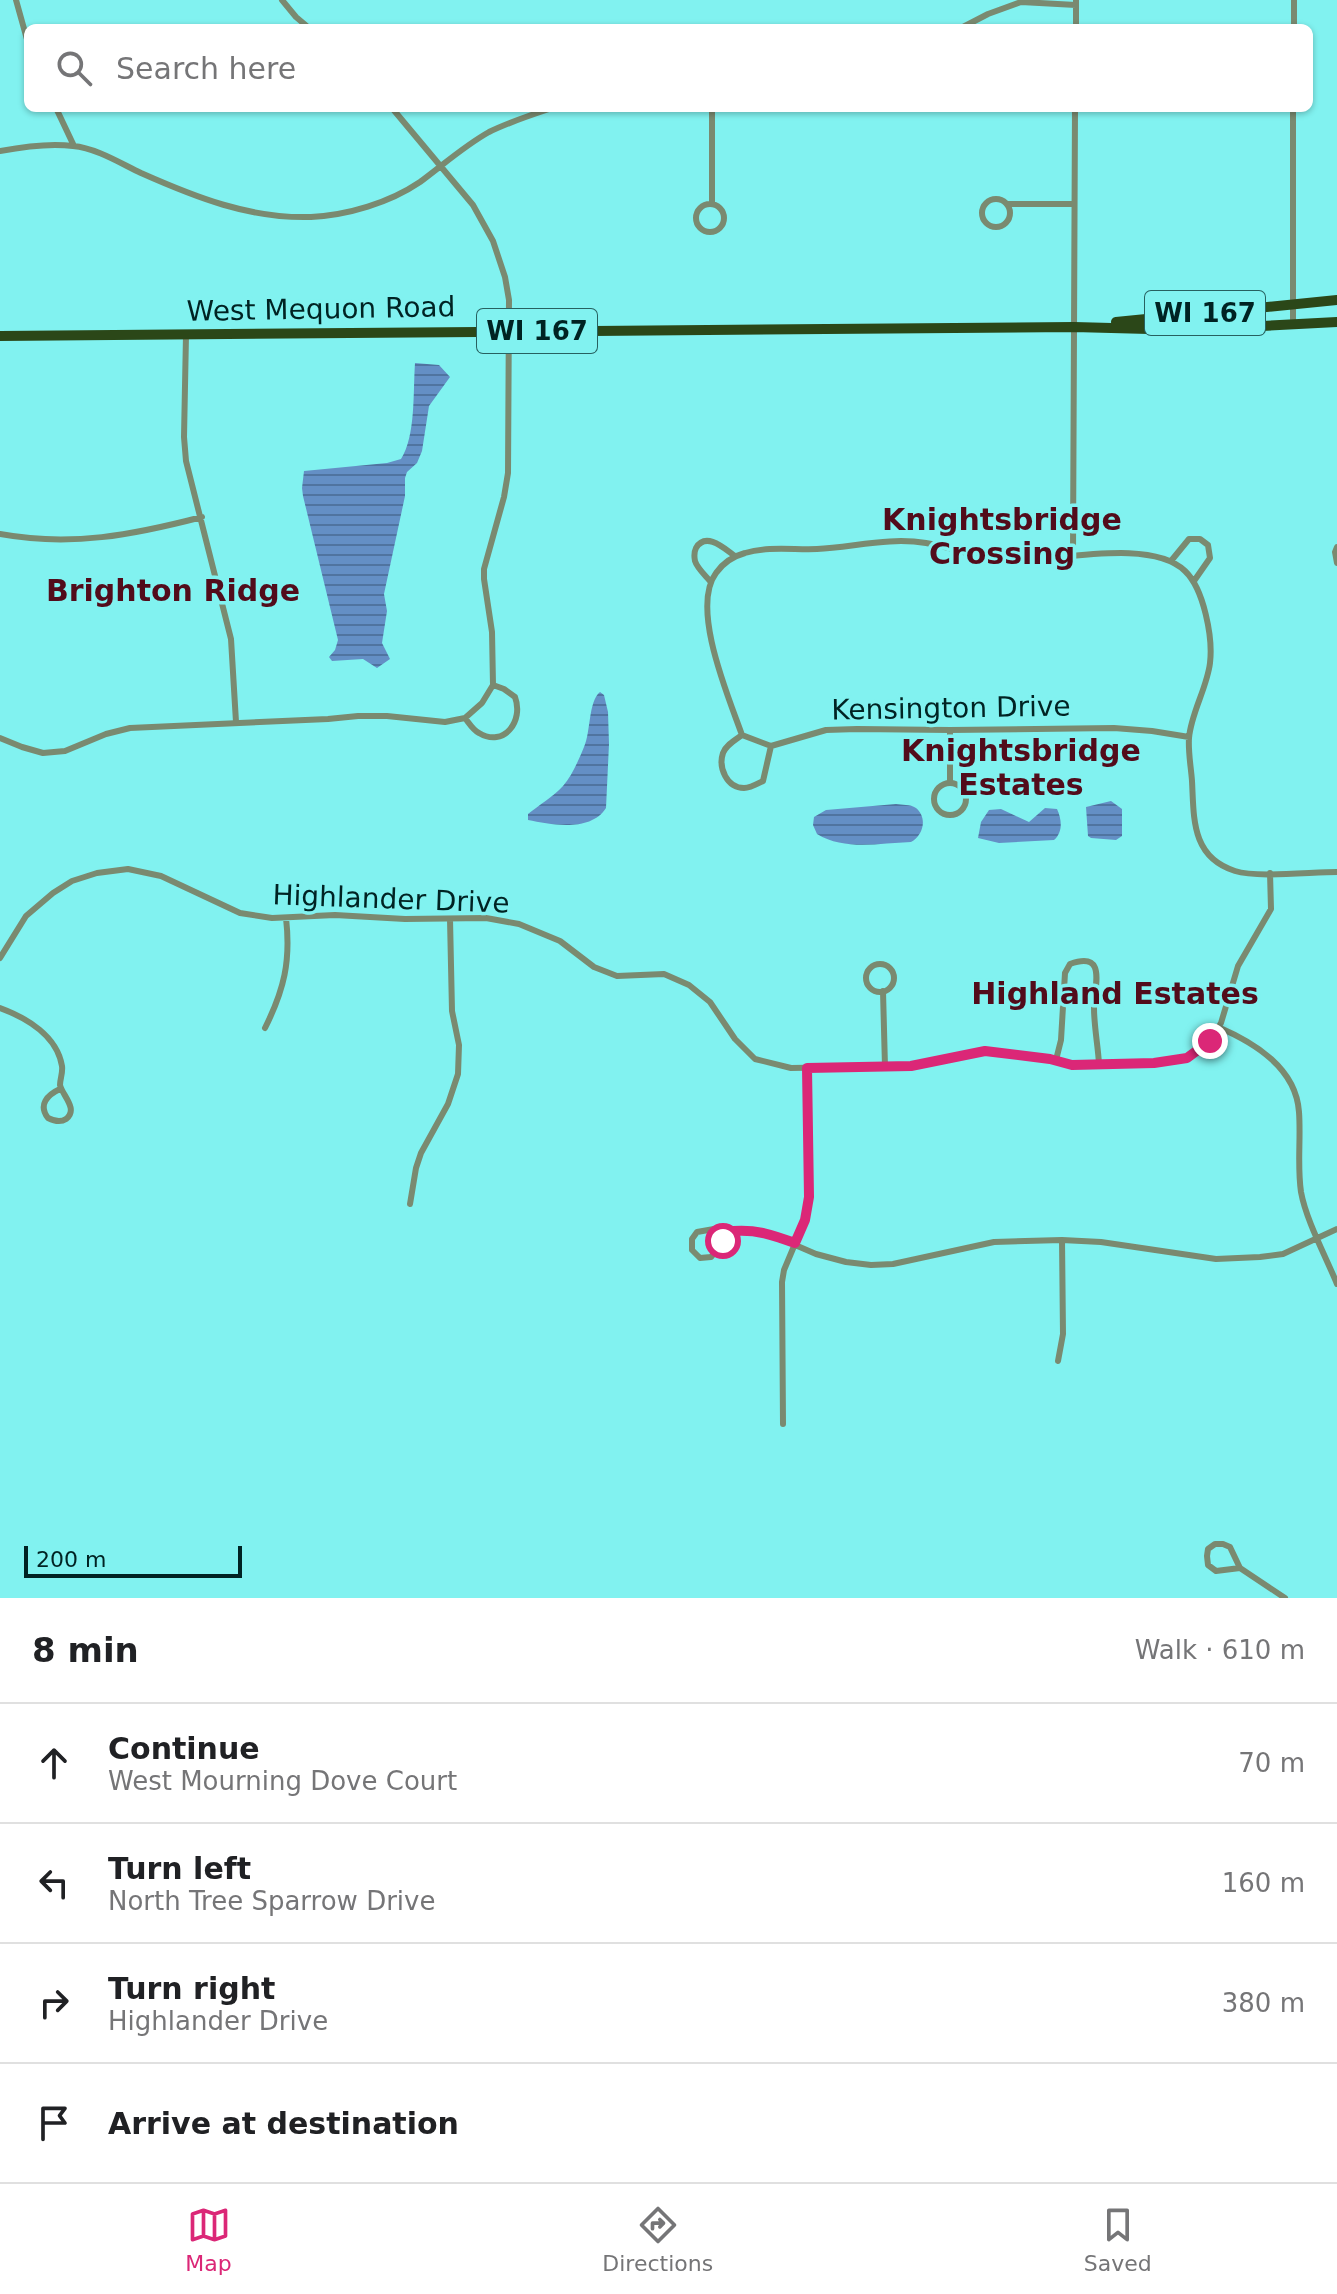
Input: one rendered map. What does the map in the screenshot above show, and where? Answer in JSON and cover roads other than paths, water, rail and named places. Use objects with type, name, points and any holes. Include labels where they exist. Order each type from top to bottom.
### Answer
[{"type":"main road","name":"West Mequon Road","points":[[1074,327],[1337,300]]},
{"type":"main road","name":"West Mequon Road","points":[[0,336],[1074,327],[1186,330],[1337,322]]},
{"type":"street","points":[[16,0],[24,29]]},
{"type":"street","points":[[282,0],[305,24]]},
{"type":"street","points":[[1294,0],[1294,24]]},
{"type":"street","points":[[969,24],[1005,6],[1021,2],[1076,2],[1076,24]]},
{"type":"street","points":[[58,112],[74,146]]},
{"type":"street","points":[[0,738],[43,753],[65,751],[130,728],[358,716],[445,722],[465,718],[482,703],[493,685],[492,632],[484,579],[486,558],[508,473],[509,300],[493,241],[473,205],[395,112]]},
{"type":"street","points":[[0,151],[18,147],[74,146],[202,199],[286,217],[313,217],[388,200],[490,132],[542,112]]},
{"type":"street","points":[[712,112],[712,203]]},
{"type":"street","points":[[1073,555],[1075,112]]},
{"type":"street","points":[[1293,112],[1293,325]]},
{"type":"street","points":[[1007,204],[1010,213],[1003,225],[993,227],[985,222],[981,213],[987,202],[1000,199],[1007,204],[1074,204]]},
{"type":"street","points":[[712,203],[720,207],[725,219],[721,228],[708,232],[699,227],[696,213],[702,206],[712,203]]},
{"type":"street","points":[[186,335],[186,461],[231,639],[236,722]]},
{"type":"street","points":[[0,534],[55,541],[107,538],[202,517]]},
{"type":"street","points":[[1171,561],[1189,539],[1200,539],[1208,545],[1210,558],[1194,581]]},
{"type":"street","points":[[742,735],[718,666],[707,615],[710,581],[735,556],[755,550],[838,548],[896,540],[927,543],[996,560],[1131,554],[1171,561],[1194,581],[1208,629],[1210,662],[1189,737],[1194,825],[1198,840],[1220,865],[1238,872],[1337,872]]},
{"type":"street","points":[[710,581],[695,562],[697,547],[706,542],[715,542],[735,556]]},
{"type":"street","points":[[1337,547],[1337,563]]},
{"type":"street","points":[[465,718],[481,735],[493,737],[505,734],[514,725],[519,714],[515,697],[493,685]]},
{"type":"street","name":"Kensington Drive","points":[[771,746],[826,730],[1114,728],[1189,737]]},
{"type":"street","points":[[950,730],[950,783]]},
{"type":"street","points":[[742,735],[771,746],[763,781],[744,788],[731,784],[722,767],[723,752],[742,735]]},
{"type":"street","points":[[950,783],[963,790],[966,799],[963,809],[954,815],[939,811],[934,801],[940,787],[950,783]]},
{"type":"street","name":"Highlander Drive","points":[[0,958],[26,916],[53,893],[72,881],[97,873],[128,869],[161,876],[240,913],[286,918],[335,915],[486,918],[519,924],[560,941],[594,967],[617,976],[664,974],[689,985],[710,1002],[735,1039],[755,1059],[791,1068],[911,1066],[985,1051],[1072,1065],[1154,1063],[1187,1058],[1210,1041],[1218,1027],[1238,966],[1271,909],[1270,873]]},
{"type":"street","points":[[265,1028],[285,978],[286,918]]},
{"type":"street","points":[[410,1204],[421,1153],[448,1104],[458,1074],[459,1045],[452,1011],[450,919]]},
{"type":"street","points":[[1056,1060],[1061,1040],[1065,973],[1070,964],[1081,960],[1091,963],[1098,979],[1094,1008],[1099,1064]]},
{"type":"street","points":[[877,964],[886,965],[894,975],[890,987],[883,991],[873,990],[867,983],[869,969],[877,964]]},
{"type":"street","points":[[883,991],[885,1067]]},
{"type":"street","points":[[0,1008],[38,1028],[51,1042],[62,1066],[60,1089],[71,1110],[67,1118],[57,1122],[48,1118],[44,1104],[49,1096],[60,1089]]},
{"type":"street","points":[[1218,1027],[1242,1037],[1273,1060],[1286,1075],[1297,1096],[1302,1196],[1337,1284]]},
{"type":"street","points":[[783,1424],[782,1282],[805,1220],[809,1197],[807,1068]]},
{"type":"street","points":[[733,1231],[711,1257],[700,1258],[692,1250],[691,1242],[697,1232],[714,1229],[765,1232],[816,1254],[871,1265],[893,1264],[994,1242],[1062,1240],[1101,1242],[1216,1259],[1283,1254],[1337,1229]]},
{"type":"street","points":[[1058,1361],[1063,1334],[1062,1240]]},
{"type":"street","points":[[1240,1568],[1216,1571],[1208,1565],[1208,1549],[1215,1544],[1230,1547],[1240,1568],[1285,1598]]},
{"type":"water","points":[[415,363],[439,365],[450,377],[429,406],[422,451],[405,478],[405,496],[384,594],[387,611],[382,643],[390,659],[377,668],[363,659],[332,661],[329,657],[338,640],[303,496],[304,471],[401,459],[411,426]]},
{"type":"water","points":[[600,692],[604,695],[608,712],[606,808],[599,816],[581,824],[559,825],[528,820],[528,814],[559,790],[572,772],[586,741],[593,703]]},
{"type":"water","points":[[1111,801],[1122,809],[1122,836],[1116,840],[1091,838],[1088,836],[1086,807]]},
{"type":"water","points":[[896,804],[914,807],[922,817],[921,831],[911,842],[839,843],[817,834],[813,825],[814,817],[826,810]]},
{"type":"water","points":[[1045,808],[1057,809],[1060,817],[1060,830],[1054,840],[999,843],[978,838],[981,822],[989,810],[1001,809],[1029,822]]},
{"type":"district","name":"Knightsbridge Crossing","points":[[1002,536]]},
{"type":"district","name":"Brighton Ridge","points":[[173,590]]},
{"type":"district","name":"Knightsbridge Estates","points":[[1021,767]]},
{"type":"district","name":"Highland Estates","points":[[1115,993]]}]
